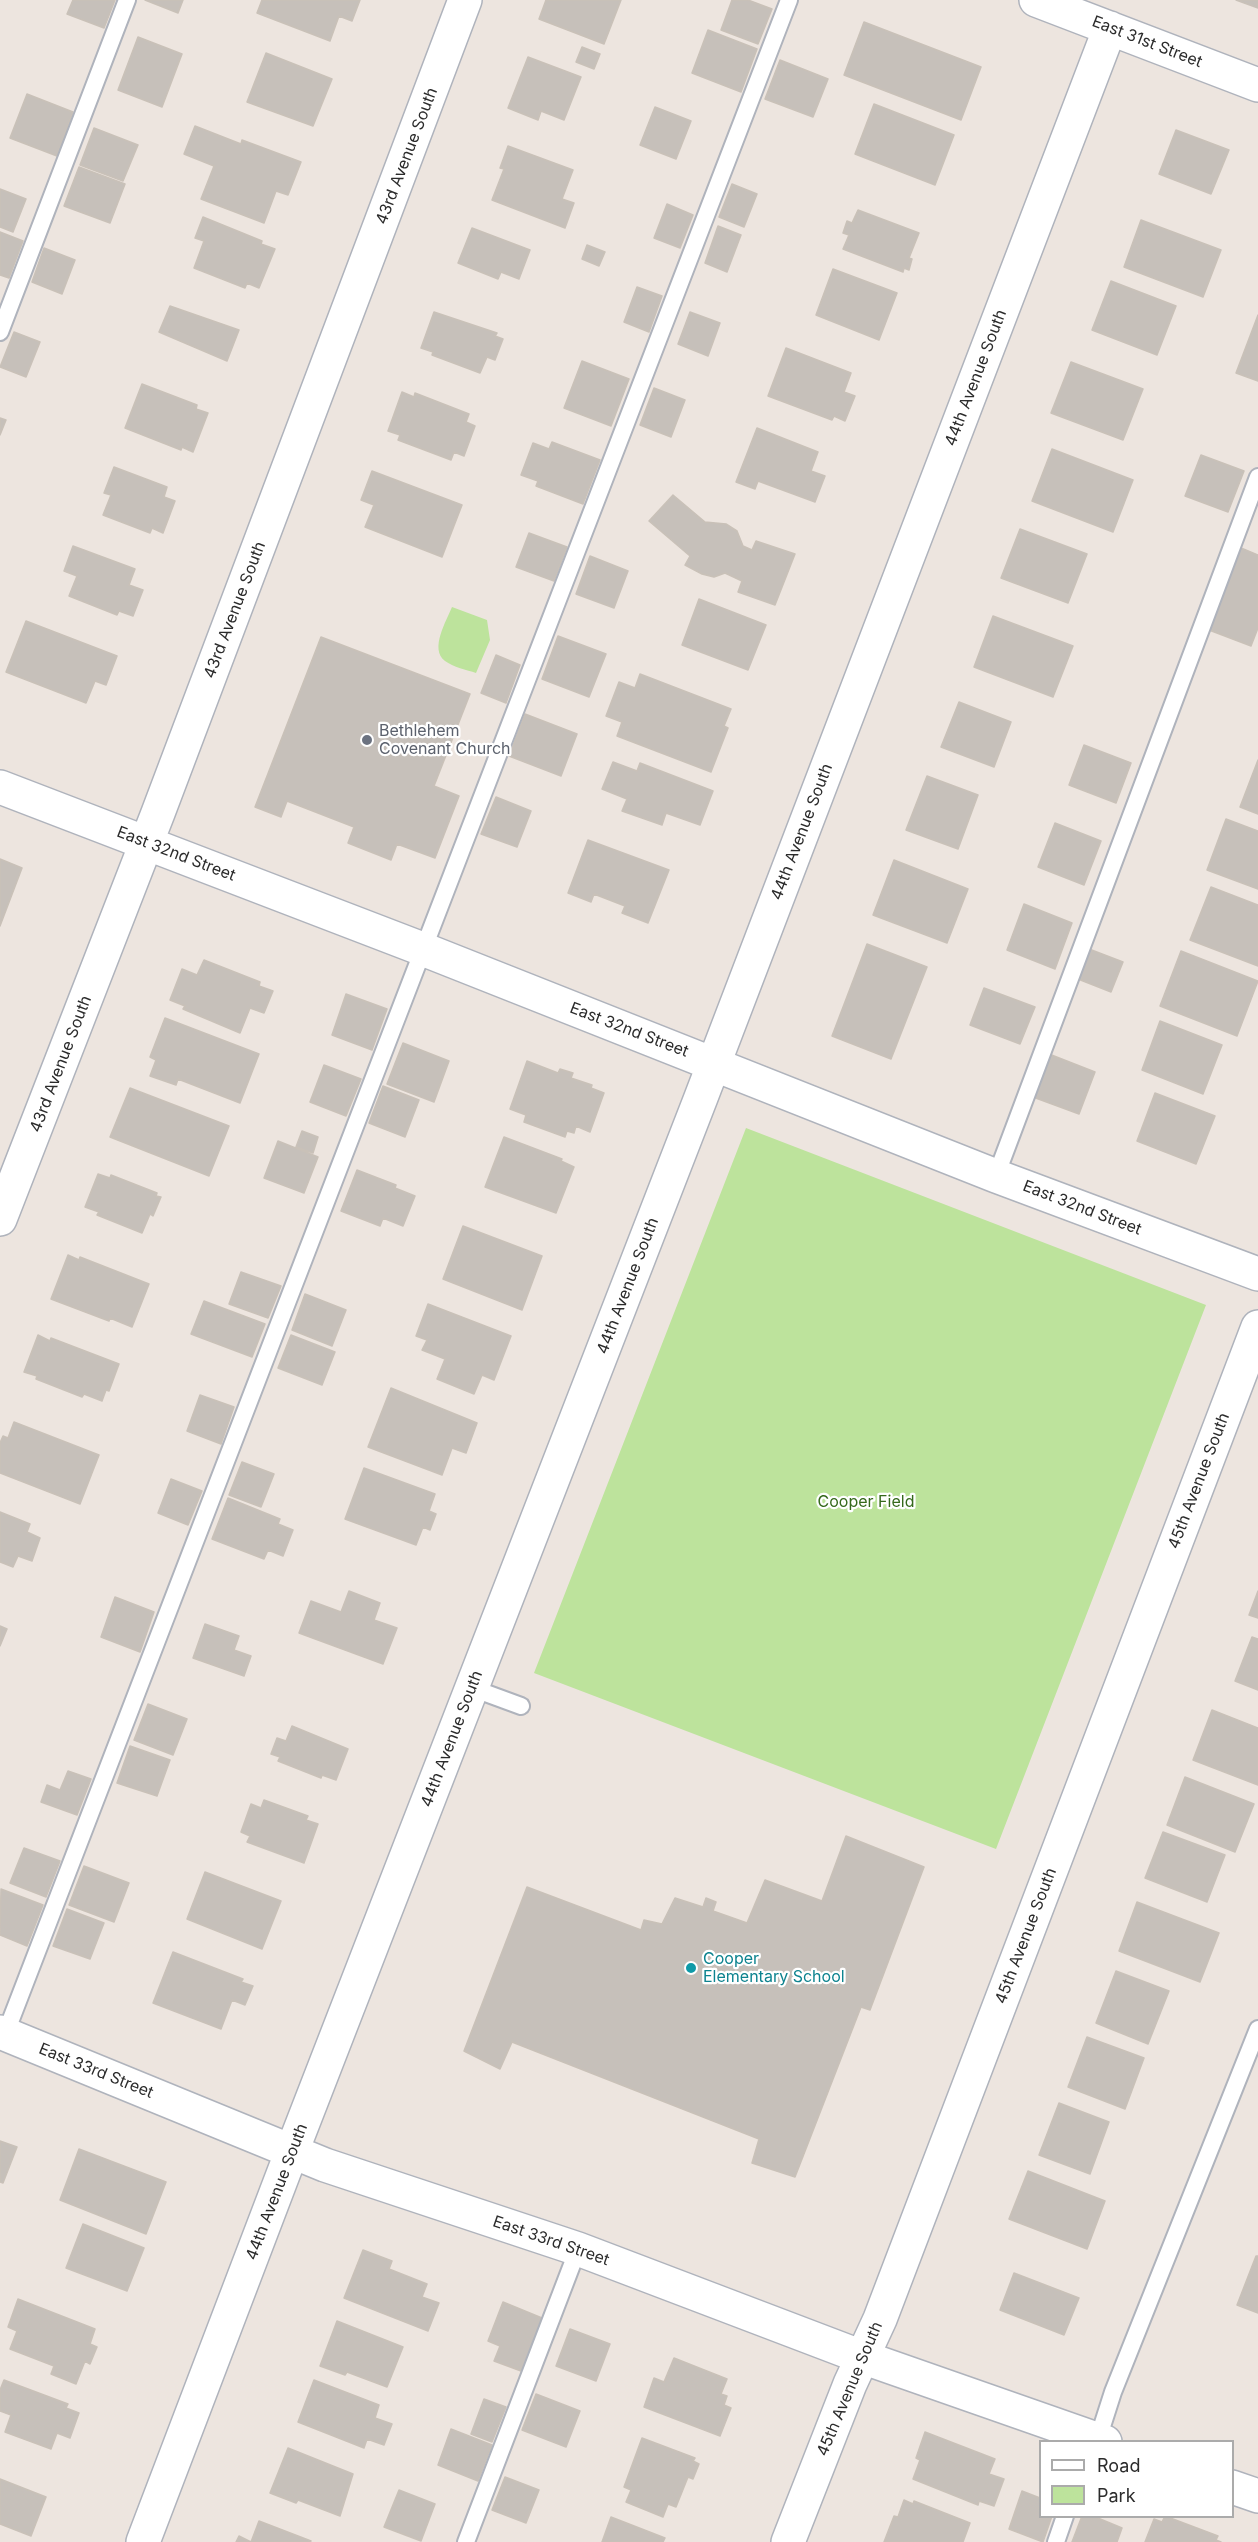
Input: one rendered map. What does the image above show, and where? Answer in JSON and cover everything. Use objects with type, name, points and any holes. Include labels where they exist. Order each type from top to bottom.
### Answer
[{"type":"street","name":"43rd Avenue South","points":[[0,1219],[147,843],[465,0]]},
{"type":"street","name":"East 31st Street","points":[[1049,2],[1110,28],[1258,84]]},
{"type":"street","name":"44th Avenue South","points":[[143,2542],[292,2151],[714,1063],[1110,28]]},
{"type":"street","name":"East 32nd Street","points":[[0,786],[714,1063],[996,1176],[1258,1274]]},
{"type":"street","name":"45th Avenue South","points":[[788,2542],[888,2296],[1258,1327]]},
{"type":"street","name":"East 33rd Street","points":[[2,2038],[325,2165],[578,2249],[862,2357],[1097,2440]]},
{"type":"street","points":[[1234,2487],[1258,2496]]},
{"type":"lane","points":[[0,332],[127,0]]},
{"type":"lane","points":[[2,2038],[425,950],[789,0]]},
{"type":"lane","points":[[996,1176],[1258,477]]},
{"type":"lane","points":[[472,1688],[521,1706]]},
{"type":"lane","points":[[1100,2440],[1113,2392],[1258,2030]]},
{"type":"lane","points":[[466,2542],[578,2249]]},
{"type":"lane","points":[[1056,2542],[1065,2518]]},
{"type":"green space","points":[[452,607],[487,620],[490,640],[476,673],[452,665],[441,656],[439,642]]},
{"type":"green space","name":"Cooper Field","points":[[746,1128],[1206,1305],[996,1849],[534,1673]]},
{"type":"building","points":[[73,0],[115,0],[104,28],[67,14]]},
{"type":"building","points":[[145,0],[183,0],[178,13]]},
{"type":"building","points":[[262,0],[360,0],[352,21],[339,16],[330,41],[257,13]]},
{"type":"building","points":[[546,0],[621,0],[604,44],[539,19]]},
{"type":"building","points":[[732,0],[748,0],[772,9],[758,44],[721,30]]},
{"type":"building","points":[[1236,0],[1258,0],[1258,8]]},
{"type":"building","points":[[864,22],[981,67],[961,120],[844,75]]},
{"type":"building","points":[[708,30],[757,49],[741,92],[692,73]]},
{"type":"building","points":[[138,37],[182,54],[162,107],[118,90]]},
{"type":"building","points":[[582,47],[600,54],[594,69],[576,62]]},
{"type":"building","points":[[266,53],[332,79],[313,126],[247,102]]},
{"type":"building","points":[[528,57],[581,77],[564,120],[541,111],[538,120],[508,108]]},
{"type":"building","points":[[780,60],[828,79],[813,117],[765,99]]},
{"type":"building","points":[[27,94],[73,112],[57,156],[10,138]]},
{"type":"building","points":[[874,104],[954,135],[935,185],[855,154]]},
{"type":"building","points":[[655,107],[691,121],[676,159],[640,145]]},
{"type":"building","points":[[195,126],[241,144],[242,140],[301,162],[288,195],[276,191],[264,223],[201,199],[214,166],[184,154]]},
{"type":"building","points":[[94,128],[138,145],[123,181],[80,165]]},
{"type":"building","points":[[1176,130],[1229,150],[1211,194],[1159,174]]},
{"type":"building","points":[[508,146],[573,170],[562,199],[574,203],[565,228],[492,200],[504,169],[500,168]]},
{"type":"building","points":[[79,167],[125,184],[110,223],[64,206]]},
{"type":"building","points":[[732,184],[757,194],[744,227],[719,217]]},
{"type":"building","points":[[0,189],[26,199],[13,232],[0,227]]},
{"type":"building","points":[[667,204],[693,215],[680,248],[654,238]]},
{"type":"building","points":[[858,210],[919,233],[909,258],[912,259],[909,270],[904,268],[903,272],[843,249],[849,235],[843,233],[847,221],[852,223]]},
{"type":"building","points":[[203,217],[262,241],[261,244],[275,249],[259,288],[247,283],[245,288],[194,268],[204,241],[195,238]]},
{"type":"building","points":[[1141,220],[1221,250],[1203,297],[1124,267]]},
{"type":"building","points":[[718,226],[741,235],[727,272],[705,263]]},
{"type":"building","points":[[472,228],[530,250],[519,279],[501,272],[498,279],[458,263]]},
{"type":"building","points":[[0,232],[23,241],[9,278],[0,275]]},
{"type":"building","points":[[587,245],[605,252],[599,266],[582,259]]},
{"type":"building","points":[[44,248],[75,260],[62,294],[32,282]]},
{"type":"building","points":[[833,269],[897,293],[879,340],[816,315]]},
{"type":"building","points":[[1111,281],[1176,306],[1157,355],[1092,330]]},
{"type":"building","points":[[637,287],[662,296],[649,332],[624,322]]},
{"type":"building","points":[[170,306],[239,330],[227,361],[159,332]]},
{"type":"building","points":[[434,312],[497,333],[495,336],[503,339],[495,360],[487,357],[480,373],[432,355],[433,352],[421,348]]},
{"type":"building","points":[[690,312],[720,323],[708,356],[678,344]]},
{"type":"building","points":[[1258,315],[1258,381],[1236,373]]},
{"type":"building","points":[[14,332],[40,342],[26,377],[0,367]]},
{"type":"building","points":[[786,348],[851,373],[844,392],[855,396],[845,421],[834,416],[832,420],[768,396]]},
{"type":"building","points":[[582,361],[629,379],[611,426],[564,408]]},
{"type":"building","points":[[1071,362],[1143,389],[1123,440],[1051,413]]},
{"type":"building","points":[[142,384],[197,405],[196,409],[208,413],[193,452],[182,447],[181,450],[125,428]]},
{"type":"building","points":[[654,388],[685,400],[671,437],[640,425]]},
{"type":"building","points":[[402,392],[414,397],[415,393],[469,414],[466,422],[475,426],[464,456],[454,452],[451,460],[398,440],[400,435],[388,431]]},
{"type":"building","points":[[0,418],[6,420],[0,435]]},
{"type":"building","points":[[757,428],[818,452],[811,471],[825,476],[815,502],[758,481],[755,489],[736,482]]},
{"type":"building","points":[[552,442],[600,460],[583,504],[536,486],[538,481],[521,475],[533,443],[549,449]]},
{"type":"building","points":[[1052,449],[1133,480],[1113,532],[1032,501]]},
{"type":"building","points":[[1201,455],[1244,471],[1228,512],[1185,496]]},
{"type":"building","points":[[114,467],[167,487],[164,497],[175,501],[163,533],[152,528],[150,533],[103,515],[111,495],[104,493]]},
{"type":"building","points":[[372,471],[462,505],[442,557],[365,527],[374,505],[361,500]]},
{"type":"building","points":[[673,495],[705,522],[726,524],[737,531],[743,546],[752,550],[756,541],[795,554],[775,605],[738,592],[742,581],[725,573],[714,577],[702,574],[685,565],[690,556],[649,521]]},
{"type":"building","points":[[1020,529],[1087,554],[1068,603],[1001,578]]},
{"type":"building","points":[[529,533],[567,547],[554,581],[516,567]]},
{"type":"building","points":[[73,546],[135,569],[129,585],[143,590],[133,616],[119,611],[117,615],[69,596],[77,576],[64,571]]},
{"type":"building","points":[[1241,548],[1258,555],[1258,628],[1251,646],[1209,630]]},
{"type":"building","points":[[590,556],[628,571],[614,608],[576,594]]},
{"type":"building","points":[[699,599],[766,625],[748,670],[682,645]]},
{"type":"building","points":[[993,616],[1073,646],[1053,697],[974,667]]},
{"type":"building","points":[[26,621],[117,656],[106,685],[95,681],[86,703],[6,672]]},
{"type":"building","points":[[558,636],[606,654],[589,697],[542,679]]},
{"type":"building","name":"Bethlehem Covenant Church","points":[[321,637],[470,694],[434,786],[459,796],[435,858],[397,844],[391,860],[348,843],[354,827],[287,801],[281,817],[255,807]]},
{"type":"building","points":[[496,655],[520,665],[506,703],[481,693]]},
{"type":"building","points":[[640,674],[731,709],[724,726],[728,728],[711,772],[617,736],[622,722],[606,716],[619,682],[635,688]]},
{"type":"building","points":[[959,702],[1011,722],[994,767],[941,747]]},
{"type":"building","points":[[525,714],[577,734],[561,776],[509,756]]},
{"type":"building","points":[[1084,745],[1131,763],[1116,803],[1069,785]]},
{"type":"building","points":[[1258,760],[1258,814],[1240,807]]},
{"type":"building","points":[[613,762],[637,771],[640,763],[713,791],[700,825],[666,813],[662,825],[622,811],[627,799],[602,789]]},
{"type":"building","points":[[927,776],[978,795],[958,849],[906,830]]},
{"type":"building","points":[[496,797],[531,811],[517,847],[481,834]]},
{"type":"building","points":[[1226,819],[1258,831],[1258,889],[1207,870]]},
{"type":"building","points":[[1055,823],[1101,841],[1084,885],[1038,867]]},
{"type":"building","points":[[588,840],[669,870],[648,923],[622,913],[625,906],[594,894],[591,902],[568,893]]},
{"type":"building","points":[[0,859],[22,868],[0,926]]},
{"type":"building","points":[[894,860],[968,889],[947,943],[873,915]]},
{"type":"building","points":[[1211,887],[1258,905],[1258,966],[1190,940]]},
{"type":"building","points":[[1024,904],[1072,923],[1055,969],[1007,950]]},
{"type":"building","points":[[867,944],[927,967],[891,1059],[832,1036]]},
{"type":"building","points":[[1089,949],[1123,962],[1111,992],[1078,979]]},
{"type":"building","points":[[1181,951],[1258,981],[1237,1036],[1160,1006]]},
{"type":"building","points":[[204,960],[260,982],[259,986],[273,991],[264,1013],[250,1008],[240,1033],[183,1009],[185,1006],[170,1000],[182,969],[197,975]]},
{"type":"building","points":[[984,988],[1035,1007],[1020,1044],[970,1025]]},
{"type":"building","points":[[346,994],[387,1009],[372,1050],[332,1035]]},
{"type":"building","points":[[165,1018],[259,1054],[240,1103],[178,1079],[176,1085],[150,1076],[156,1060],[150,1057]]},
{"type":"building","points":[[1160,1021],[1222,1045],[1203,1094],[1142,1070]]},
{"type":"building","points":[[403,1043],[449,1061],[434,1102],[387,1084]]},
{"type":"building","points":[[1049,1054],[1095,1072],[1079,1114],[1033,1097]]},
{"type":"building","points":[[527,1061],[558,1073],[560,1069],[573,1073],[571,1078],[592,1085],[591,1088],[604,1093],[590,1132],[576,1126],[574,1133],[567,1131],[565,1137],[524,1122],[526,1115],[510,1109]]},
{"type":"building","points":[[324,1065],[361,1079],[346,1116],[310,1102]]},
{"type":"building","points":[[383,1086],[419,1100],[405,1137],[369,1123]]},
{"type":"building","points":[[130,1088],[229,1126],[209,1176],[110,1137]]},
{"type":"building","points":[[1155,1093],[1215,1116],[1196,1164],[1137,1141]]},
{"type":"building","points":[[302,1131],[318,1137],[313,1153],[296,1147]]},
{"type":"building","points":[[504,1137],[562,1159],[561,1161],[574,1167],[556,1213],[485,1187]]},
{"type":"building","points":[[278,1141],[318,1157],[304,1193],[264,1178]]},
{"type":"building","points":[[357,1170],[396,1185],[395,1188],[415,1196],[403,1226],[383,1218],[380,1226],[341,1211]]},
{"type":"building","points":[[98,1174],[110,1178],[111,1175],[157,1193],[156,1196],[161,1197],[142,1233],[97,1215],[99,1212],[85,1207]]},
{"type":"building","points":[[463,1226],[542,1256],[522,1310],[443,1279]]},
{"type":"building","points":[[68,1255],[79,1260],[80,1257],[149,1284],[132,1327],[110,1318],[109,1321],[51,1299]]},
{"type":"building","points":[[241,1272],[281,1286],[268,1318],[229,1304]]},
{"type":"building","points":[[305,1294],[346,1310],[332,1346],[292,1330]]},
{"type":"building","points":[[204,1301],[265,1324],[252,1357],[191,1334]]},
{"type":"building","points":[[428,1304],[511,1336],[494,1380],[482,1375],[474,1394],[437,1379],[445,1359],[422,1350],[427,1340],[416,1336]]},
{"type":"building","points":[[38,1335],[119,1364],[109,1391],[106,1390],[102,1401],[84,1394],[82,1397],[24,1372]]},
{"type":"building","points":[[291,1335],[335,1352],[322,1385],[278,1368]]},
{"type":"building","points":[[391,1388],[477,1423],[466,1453],[452,1448],[442,1475],[368,1447]]},
{"type":"building","points":[[200,1395],[234,1407],[221,1444],[187,1431]]},
{"type":"building","points":[[14,1422],[99,1455],[80,1504],[0,1473],[0,1443],[3,1436],[8,1438]]},
{"type":"building","points":[[242,1462],[274,1474],[261,1507],[229,1495]]},
{"type":"building","points":[[364,1468],[435,1494],[429,1511],[436,1514],[430,1530],[423,1527],[416,1545],[345,1519]]},
{"type":"building","points":[[171,1479],[202,1491],[188,1525],[158,1513]]},
{"type":"building","points":[[228,1498],[280,1519],[278,1524],[293,1530],[283,1556],[268,1550],[264,1559],[212,1539]]},
{"type":"building","points":[[0,1512],[30,1524],[27,1532],[40,1538],[32,1561],[18,1556],[13,1567],[0,1562]]},
{"type":"building","points":[[349,1591],[380,1603],[374,1620],[397,1628],[383,1664],[299,1633],[311,1601],[341,1612]]},
{"type":"building","points":[[1258,1591],[1258,1618],[1249,1615]]},
{"type":"building","points":[[115,1597],[154,1612],[140,1652],[101,1637]]},
{"type":"building","points":[[205,1624],[239,1636],[234,1650],[251,1656],[244,1676],[193,1658]]},
{"type":"building","points":[[0,1626],[7,1629],[0,1646]]},
{"type":"building","points":[[1252,1637],[1258,1639],[1258,1690],[1235,1681]]},
{"type":"building","points":[[148,1704],[187,1719],[173,1755],[134,1740]]},
{"type":"building","points":[[1212,1710],[1258,1728],[1258,1785],[1193,1760]]},
{"type":"building","points":[[292,1726],[348,1749],[336,1780],[322,1775],[321,1778],[278,1761],[280,1757],[271,1754],[277,1738],[286,1741]]},
{"type":"building","points":[[130,1746],[170,1760],[157,1796],[117,1783]]},
{"type":"building","points":[[68,1771],[91,1779],[77,1815],[41,1802],[47,1785],[60,1790]]},
{"type":"building","points":[[1185,1777],[1254,1804],[1235,1852],[1167,1825]]},
{"type":"building","points":[[264,1800],[308,1816],[306,1820],[318,1824],[304,1863],[247,1842],[250,1836],[241,1832],[251,1804],[261,1808]]},
{"type":"building","points":[[1163,1832],[1225,1855],[1207,1902],[1145,1878]]},
{"type":"building","name":"Cooper Elementary School","points":[[846,1836],[924,1867],[870,2010],[861,2007],[795,2177],[752,2163],[759,2139],[512,2042],[500,2069],[464,2051],[527,1887],[641,1930],[644,1920],[662,1924],[675,1898],[703,1907],[706,1898],[716,1902],[713,1911],[747,1923],[765,1880],[822,1901]]},
{"type":"building","points":[[24,1848],[60,1861],[46,1897],[10,1883]]},
{"type":"building","points":[[84,1866],[129,1883],[114,1922],[69,1905]]},
{"type":"building","points":[[205,1872],[281,1901],[262,1949],[187,1919]]},
{"type":"building","points":[[1,1889],[43,1905],[27,1946],[0,1935]]},
{"type":"building","points":[[1137,1902],[1219,1933],[1200,1982],[1119,1951]]},
{"type":"building","points":[[67,1909],[104,1923],[90,1959],[53,1946]]},
{"type":"building","points":[[173,1952],[243,1979],[241,1982],[253,1986],[245,2005],[232,2000],[221,2029],[153,2003]]},
{"type":"building","points":[[1116,1971],[1169,1991],[1148,2044],[1096,2023]]},
{"type":"building","points":[[1087,2037],[1144,2058],[1125,2109],[1068,2087]]},
{"type":"building","points":[[1059,2103],[1109,2122],[1090,2174],[1039,2155]]},
{"type":"building","points":[[0,2141],[17,2147],[3,2183],[0,2182]]},
{"type":"building","points":[[79,2149],[166,2182],[146,2234],[60,2200]]},
{"type":"building","points":[[1028,2171],[1105,2201],[1087,2249],[1009,2219]]},
{"type":"building","points":[[83,2224],[144,2248],[127,2291],[66,2268]]},
{"type":"building","points":[[363,2250],[392,2261],[389,2269],[427,2284],[422,2297],[439,2303],[428,2331],[344,2298]]},
{"type":"building","points":[[1256,2256],[1258,2256],[1258,2313],[1237,2305]]},
{"type":"building","points":[[1014,2273],[1079,2298],[1064,2335],[1000,2310]]},
{"type":"building","points":[[18,2299],[95,2329],[90,2344],[97,2347],[90,2364],[85,2361],[76,2384],[51,2374],[54,2366],[10,2349],[17,2331],[8,2327]]},
{"type":"building","points":[[503,2302],[542,2318],[521,2371],[494,2361],[500,2346],[488,2341]]},
{"type":"building","points":[[337,2321],[403,2347],[387,2387],[347,2372],[345,2375],[320,2366]]},
{"type":"building","points":[[570,2329],[610,2344],[596,2381],[556,2366]]},
{"type":"building","points":[[674,2358],[727,2379],[721,2394],[727,2396],[724,2405],[731,2408],[720,2436],[644,2407],[654,2378],[664,2382]]},
{"type":"building","points":[[4,2380],[68,2404],[66,2408],[79,2413],[70,2438],[57,2433],[51,2449],[5,2432],[11,2415],[0,2411],[0,2390]]},
{"type":"building","points":[[314,2380],[379,2405],[375,2418],[392,2424],[384,2445],[367,2439],[364,2448],[298,2422]]},
{"type":"building","points":[[536,2394],[580,2411],[566,2447],[522,2430]]},
{"type":"building","points":[[484,2399],[506,2407],[492,2442],[471,2434]]},
{"type":"building","points":[[451,2429],[492,2445],[478,2481],[438,2465]]},
{"type":"building","points":[[925,2432],[995,2459],[989,2474],[1004,2479],[994,2506],[979,2501],[978,2505],[913,2479],[920,2460],[916,2458]]},
{"type":"building","points":[[642,2438],[695,2458],[693,2461],[699,2464],[693,2479],[688,2477],[676,2507],[668,2504],[663,2517],[626,2502],[631,2490],[624,2487]]},
{"type":"building","points":[[288,2448],[353,2474],[340,2516],[298,2500],[296,2503],[270,2493]]},
{"type":"building","points":[[505,2477],[539,2490],[526,2523],[492,2510]]},
{"type":"building","points":[[0,2479],[46,2497],[31,2536],[0,2524]]},
{"type":"building","points":[[399,2490],[435,2504],[421,2541],[384,2527]]},
{"type":"building","points":[[1022,2491],[1039,2498],[1039,2518],[1051,2518],[1043,2542],[1009,2529]]},
{"type":"building","points":[[904,2500],[913,2504],[914,2501],[970,2523],[963,2542],[884,2542],[894,2516],[898,2517]]},
{"type":"building","points":[[611,2517],[665,2538],[663,2542],[602,2542]]},
{"type":"building","points":[[1081,2518],[1098,2518],[1122,2528],[1117,2542],[1072,2542]]},
{"type":"building","points":[[1164,2518],[1170,2518],[1218,2536],[1216,2540],[1221,2542],[1145,2542],[1154,2519],[1162,2522]]},
{"type":"building","points":[[259,2521],[311,2541],[310,2542],[251,2542]]},
{"type":"building","points":[[239,2536],[251,2542],[236,2542]]},
{"type":"place","name":"Bethlehem Covenant Church","points":[[367,740]]},
{"type":"place","name":"Cooper Elementary School","points":[[691,1968]]}]
